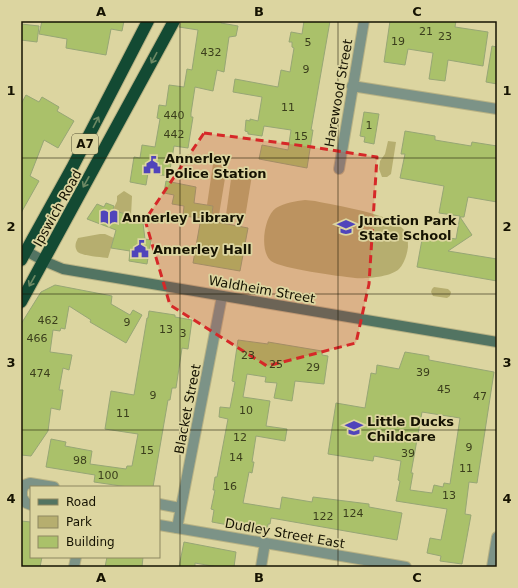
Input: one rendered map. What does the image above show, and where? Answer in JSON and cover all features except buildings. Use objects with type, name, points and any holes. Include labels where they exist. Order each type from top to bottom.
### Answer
[{"type":"highway","name":"Ipswich Road","points":[[23,255],[72,168],[148,21]]},
{"type":"highway","name":"Ipswich Road","points":[[21,302],[174,21]]},
{"type":"street","name":"Harewood Street","points":[[339,169],[364,21]]},
{"type":"street","points":[[352,86],[497,109]]},
{"type":"street","name":"Waldheim Street","points":[[23,255],[44,261],[63,269],[497,342]]},
{"type":"street","name":"Blacket Street","points":[[177,528],[222,296]]},
{"type":"street","points":[[30,504],[23,500],[21,494],[24,485],[30,483],[48,486]]},
{"type":"street","points":[[160,504],[180,508]]},
{"type":"street","name":"Dudley Street East","points":[[160,525],[406,567]]},
{"type":"street","points":[[492,567],[497,537]]},
{"type":"street","points":[[261,567],[265,543]]},
{"type":"highlighted area","points":[[204,133],[377,157],[369,284],[356,343],[267,366],[170,305],[145,220]]},
{"type":"green space","points":[[388,141],[396,142],[391,174],[387,177],[382,177],[379,169],[380,161],[385,154]]},
{"type":"green space","points":[[213,164],[227,166],[218,221],[211,219],[213,206],[207,205]]},
{"type":"green space","points":[[232,172],[252,175],[245,218],[226,215]]},
{"type":"green space","points":[[124,191],[132,196],[131,216],[113,210],[117,201],[117,196]]},
{"type":"green space","points":[[305,200],[363,211],[388,219],[397,224],[404,230],[408,240],[407,253],[401,267],[395,272],[384,276],[359,278],[324,274],[286,267],[271,261],[267,256],[264,242],[264,234],[268,218],[276,208]]},
{"type":"green space","points":[[105,234],[114,238],[108,258],[87,255],[77,251],[75,246],[78,238]]},
{"type":"green space","points":[[434,287],[448,289],[451,292],[450,296],[447,298],[433,296],[431,292]]},
{"type":"place","name":"Annerley Police Station","points":[[152,165]]},
{"type":"place","name":"Annerley Library","points":[[109,217]]},
{"type":"place","name":"Junction Park State School","points":[[346,227]]},
{"type":"place","name":"Annerley Hall","points":[[140,249]]},
{"type":"place","name":"Little Ducks Childcare","points":[[354,428]]}]
